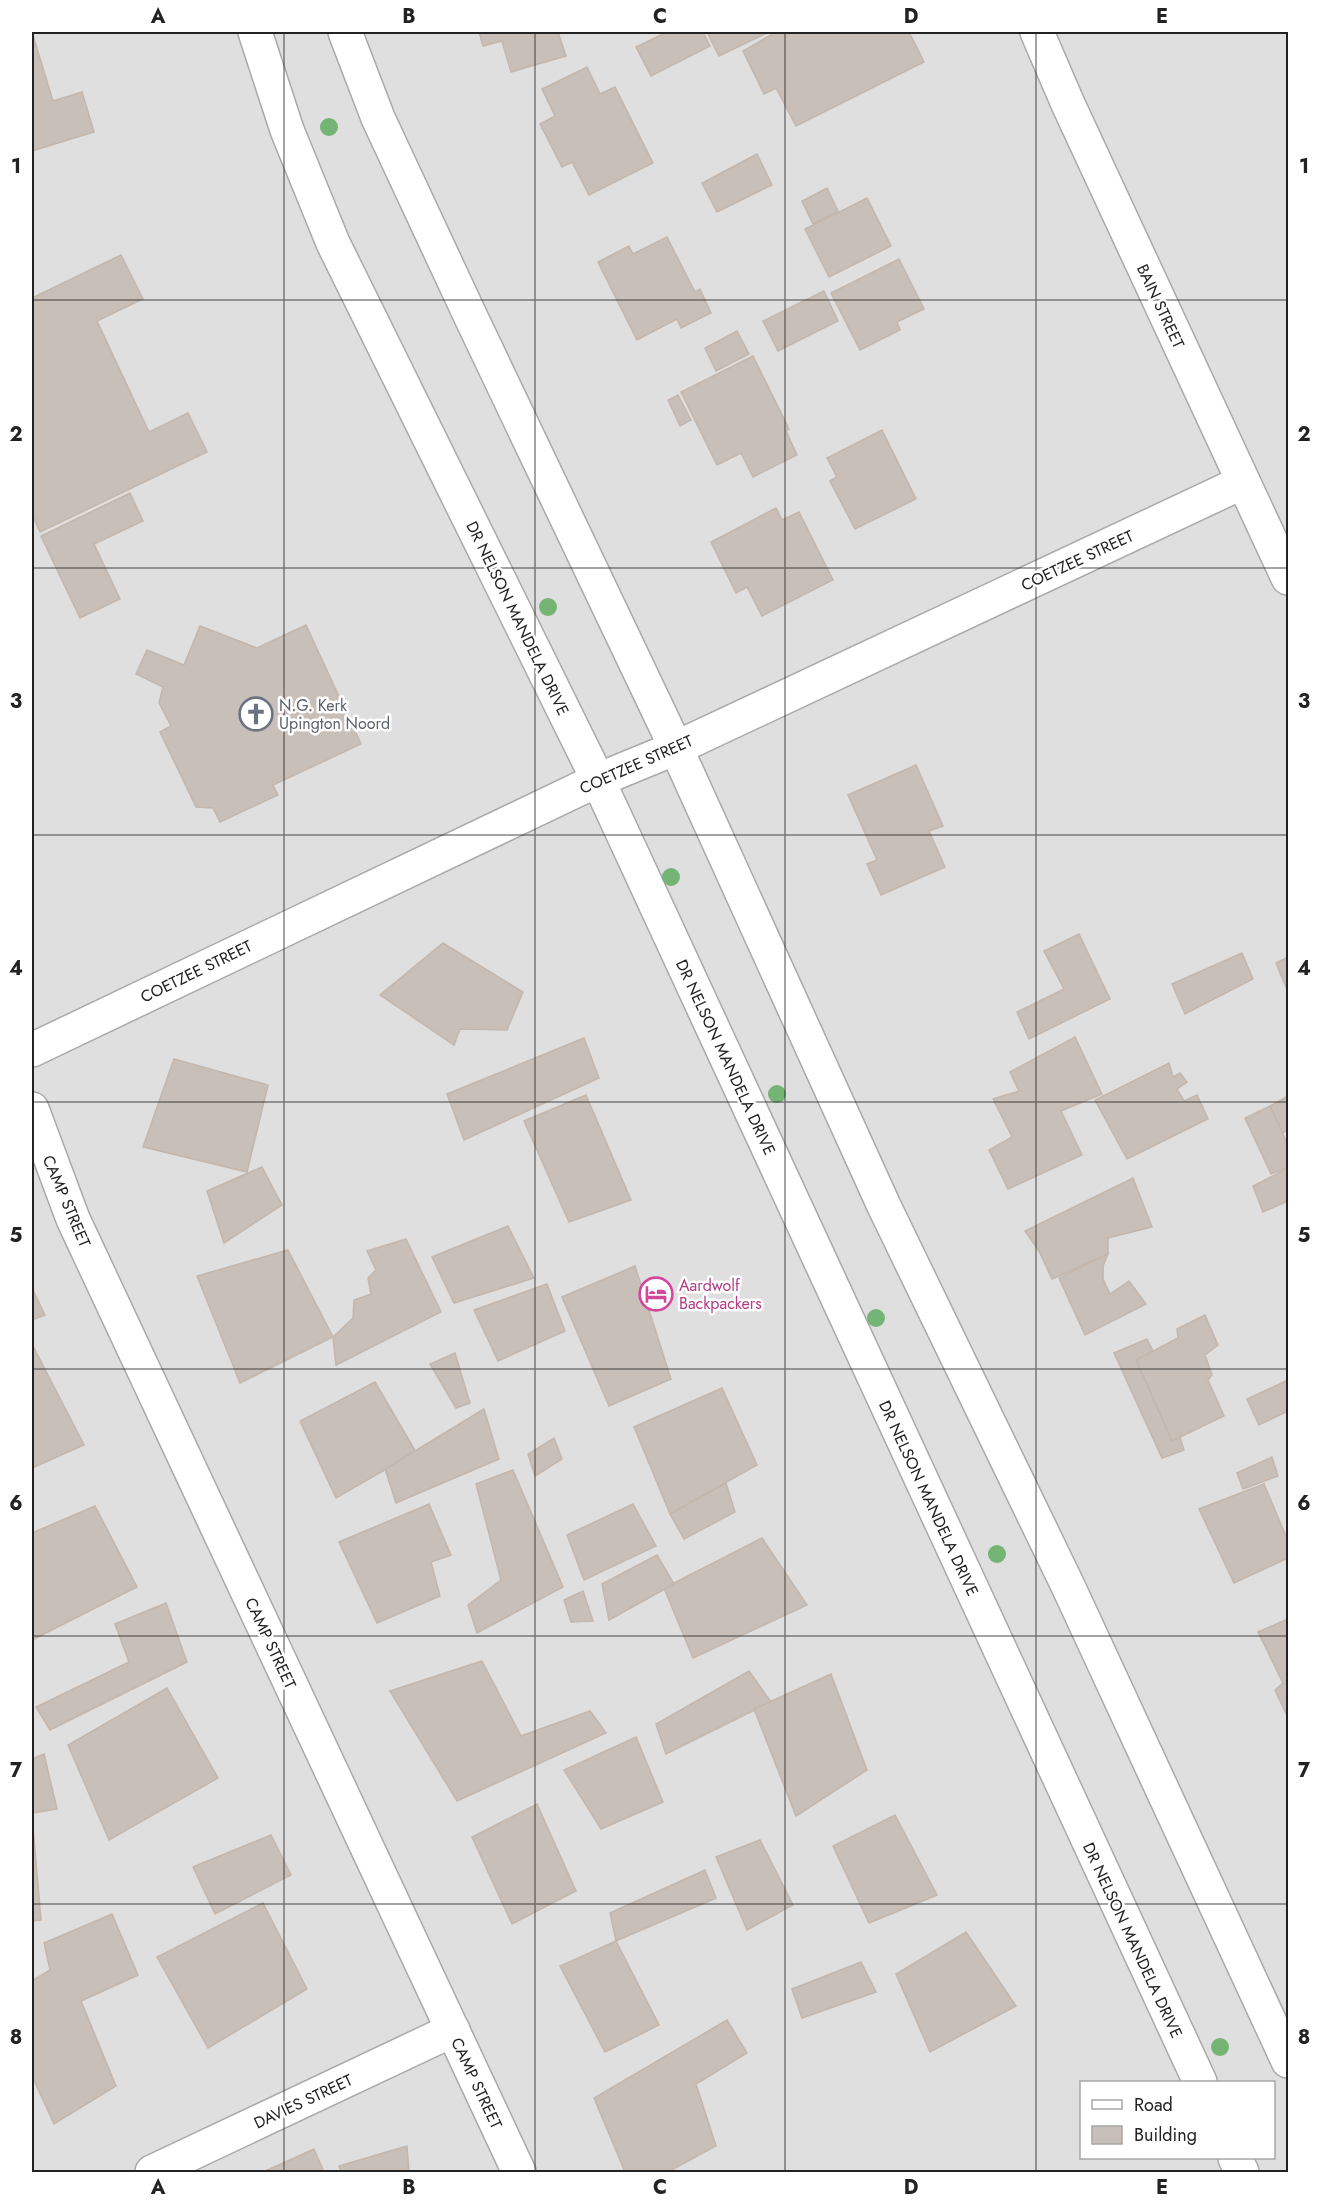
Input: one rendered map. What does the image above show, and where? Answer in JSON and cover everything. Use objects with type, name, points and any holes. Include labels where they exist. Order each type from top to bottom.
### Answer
[{"type":"street","name":"DR NELSON MANDELA DRIVE","points":[[255,32],[287,130],[333,243],[598,780],[1200,2081]]},
{"type":"street","points":[[345,32],[378,118],[676,748],[884,1206],[1068,1586],[1288,2061]]},
{"type":"street","name":"BAIN STREET","points":[[1037,32],[1288,578]]},
{"type":"street","name":"COETZEE STREET","points":[[32,1050],[598,780],[676,748],[1243,482]]},
{"type":"street","name":"CAMP STREET","points":[[32,1109],[73,1219],[519,2172]]},
{"type":"street","name":"DAVIES STREET","points":[[152,2172],[453,2031]]},
{"type":"shaded area","points":[[32,32],[1288,32],[1288,2172],[32,2172]]},
{"type":"building","points":[[32,32],[53,101],[82,92],[94,132],[32,151]]},
{"type":"building","points":[[479,32],[558,32],[566,56],[511,72],[502,41],[483,46]]},
{"type":"building","points":[[667,32],[703,32],[710,46],[651,76],[636,47]]},
{"type":"building","points":[[707,32],[769,32],[719,56]]},
{"type":"building","points":[[776,32],[909,32],[924,62],[796,126],[776,88],[764,94],[743,51]]},
{"type":"building","points":[[587,67],[600,94],[615,87],[653,163],[589,195],[572,162],[562,167],[540,124],[555,116],[542,89]]},
{"type":"building","points":[[757,154],[772,185],[717,212],[702,183]]},
{"type":"building","points":[[827,188],[838,211],[813,224],[802,201]]},
{"type":"building","points":[[867,198],[891,246],[829,277],[805,229]]},
{"type":"building","points":[[667,237],[695,292],[700,289],[711,313],[681,328],[677,319],[637,340],[598,262],[629,246],[633,254]]},
{"type":"building","points":[[121,255],[143,299],[97,321],[149,432],[188,413],[207,452],[40,532],[32,514],[32,298]]},
{"type":"building","points":[[899,259],[924,309],[897,322],[900,330],[860,350],[831,293]]},
{"type":"building","points":[[824,291],[838,321],[778,351],[763,321]]},
{"type":"building","points":[[737,331],[749,354],[716,371],[705,348]]},
{"type":"building","points":[[753,356],[789,429],[786,431],[797,455],[753,477],[741,453],[717,465],[681,392]]},
{"type":"building","points":[[678,395],[691,420],[680,426],[668,400]]},
{"type":"building","points":[[882,430],[916,499],[855,529],[830,481],[837,477],[827,458]]},
{"type":"building","points":[[130,493],[143,521],[94,544],[120,599],[80,618],[41,536]]},
{"type":"building","points":[[776,508],[782,520],[799,512],[833,580],[762,616],[747,587],[736,593],[711,542]]},
{"type":"building","name":"N.G. Kerk Upington Noord","points":[[306,625],[361,744],[273,785],[278,795],[220,822],[213,808],[196,807],[160,732],[171,726],[159,703],[163,687],[136,674],[147,650],[184,665],[200,626],[257,648]]},
{"type":"building","points":[[916,765],[943,826],[929,831],[945,867],[881,895],[867,864],[877,860],[848,795]]},
{"type":"building","points":[[1079,934],[1110,999],[1029,1039],[1017,1012],[1064,989],[1044,951]]},
{"type":"building","points":[[443,943],[523,992],[507,1030],[460,1029],[454,1045],[380,995]]},
{"type":"building","points":[[1242,953],[1253,979],[1185,1014],[1172,984]]},
{"type":"building","points":[[1288,957],[1288,992],[1276,963]]},
{"type":"building","points":[[1075,1037],[1102,1094],[1061,1111],[1082,1155],[1008,1189],[989,1150],[1012,1137],[993,1099],[1019,1091],[1010,1072]]},
{"type":"building","points":[[584,1038],[599,1078],[464,1140],[447,1094]]},
{"type":"building","points":[[174,1059],[268,1085],[247,1172],[143,1147]]},
{"type":"building","points":[[1169,1063],[1173,1077],[1180,1073],[1187,1082],[1177,1089],[1184,1101],[1197,1095],[1208,1119],[1127,1159],[1095,1100]]},
{"type":"building","points":[[586,1095],[631,1200],[569,1222],[524,1121]]},
{"type":"building","points":[[1288,1096],[1288,1130],[1282,1133],[1270,1106]]},
{"type":"building","points":[[1270,1106],[1288,1145],[1288,1167],[1271,1174],[1245,1118]]},
{"type":"building","points":[[262,1167],[282,1205],[224,1243],[207,1191]]},
{"type":"building","points":[[1288,1168],[1288,1201],[1263,1212],[1253,1186]]},
{"type":"building","points":[[1133,1178],[1152,1227],[1108,1238],[1108,1254],[1052,1279],[1039,1251],[1025,1231]]},
{"type":"building","points":[[508,1226],[534,1278],[454,1303],[432,1257]]},
{"type":"building","points":[[406,1239],[441,1312],[336,1365],[333,1337],[353,1318],[354,1300],[371,1294],[368,1278],[376,1270],[367,1251]]},
{"type":"building","points":[[288,1250],[333,1337],[240,1383],[197,1276]]},
{"type":"building","points":[[1108,1254],[1103,1266],[1103,1279],[1110,1294],[1129,1281],[1146,1304],[1085,1335],[1059,1278]]},
{"type":"building","points":[[635,1266],[671,1379],[609,1406],[562,1297]]},
{"type":"building","points":[[547,1284],[565,1331],[498,1361],[474,1310]]},
{"type":"building","points":[[32,1288],[45,1315],[32,1320]]},
{"type":"building","points":[[1205,1315],[1218,1345],[1205,1355],[1212,1375],[1208,1380],[1224,1416],[1172,1441],[1136,1360],[1178,1338],[1177,1329]]},
{"type":"building","points":[[1147,1339],[1153,1351],[1136,1360],[1172,1441],[1180,1437],[1184,1450],[1162,1458],[1114,1353]]},
{"type":"building","points":[[32,1347],[84,1445],[32,1468]]},
{"type":"building","points":[[455,1353],[470,1403],[456,1408],[430,1364]]},
{"type":"building","points":[[1288,1380],[1288,1411],[1259,1425],[1247,1399]]},
{"type":"building","points":[[375,1382],[416,1452],[336,1498],[300,1421]]},
{"type":"building","points":[[722,1388],[757,1465],[670,1514],[634,1427]]},
{"type":"building","points":[[484,1409],[499,1459],[396,1503],[385,1469]]},
{"type":"building","points":[[554,1438],[562,1459],[535,1476],[528,1454]]},
{"type":"building","points":[[1272,1457],[1278,1476],[1243,1489],[1237,1473]]},
{"type":"building","points":[[513,1470],[563,1587],[477,1633],[468,1605],[501,1580],[476,1484]]},
{"type":"building","points":[[726,1483],[735,1512],[684,1539],[670,1514]]},
{"type":"building","points":[[1264,1484],[1288,1541],[1288,1558],[1234,1583],[1199,1509]]},
{"type":"building","points":[[429,1504],[451,1555],[431,1562],[440,1596],[377,1623],[339,1542]]},
{"type":"building","points":[[633,1504],[656,1546],[584,1580],[567,1535]]},
{"type":"building","points":[[95,1506],[137,1587],[32,1640],[32,1533]]},
{"type":"building","points":[[762,1538],[807,1605],[693,1658],[664,1588]]},
{"type":"building","points":[[657,1555],[674,1584],[609,1620],[602,1584]]},
{"type":"building","points":[[583,1591],[593,1621],[571,1622],[564,1600]]},
{"type":"building","points":[[166,1603],[187,1662],[50,1730],[36,1707],[129,1662],[115,1624]]},
{"type":"building","points":[[1288,1619],[1288,1718],[1275,1690],[1283,1683],[1258,1632]]},
{"type":"building","points":[[482,1661],[521,1736],[590,1711],[606,1733],[457,1801],[390,1691]]},
{"type":"building","points":[[749,1671],[771,1702],[666,1754],[656,1724]]},
{"type":"building","points":[[831,1674],[867,1770],[796,1816],[754,1709]]},
{"type":"building","points":[[167,1688],[218,1778],[109,1840],[68,1745]]},
{"type":"building","points":[[636,1737],[663,1802],[601,1829],[564,1770]]},
{"type":"building","points":[[44,1754],[57,1809],[32,1813],[32,1759]]},
{"type":"building","points":[[537,1804],[576,1891],[512,1924],[472,1837]]},
{"type":"building","points":[[32,1815],[41,1920],[32,1921]]},
{"type":"building","points":[[895,1815],[937,1895],[869,1923],[833,1846]]},
{"type":"building","points":[[271,1835],[291,1875],[215,1914],[193,1867]]},
{"type":"building","points":[[760,1840],[793,1905],[747,1930],[716,1857]]},
{"type":"building","points":[[705,1870],[716,1898],[616,1941],[610,1913]]},
{"type":"building","points":[[263,1903],[307,1989],[208,2048],[157,1957]]},
{"type":"building","points":[[112,1914],[138,1975],[81,2001],[116,2086],[54,2124],[32,2076],[32,1981],[50,1970],[44,1943]]},
{"type":"building","points":[[966,1932],[1016,2006],[930,2052],[896,1974]]},
{"type":"building","points":[[616,1941],[659,2025],[605,2052],[560,1966]]},
{"type":"building","points":[[861,1962],[876,1992],[802,2018],[792,1989]]},
{"type":"building","points":[[727,2020],[747,2053],[696,2084],[716,2146],[668,2172],[625,2172],[594,2098]]},
{"type":"building","points":[[407,2146],[409,2172],[341,2172],[339,2166]]},
{"type":"building","points":[[314,2149],[324,2172],[263,2172]]},
{"type":"place","name":"N.G. Kerk Upington Noord","points":[[256,714]]},
{"type":"place","name":"Aardwolf Backpackers","points":[[656,1294]]}]
